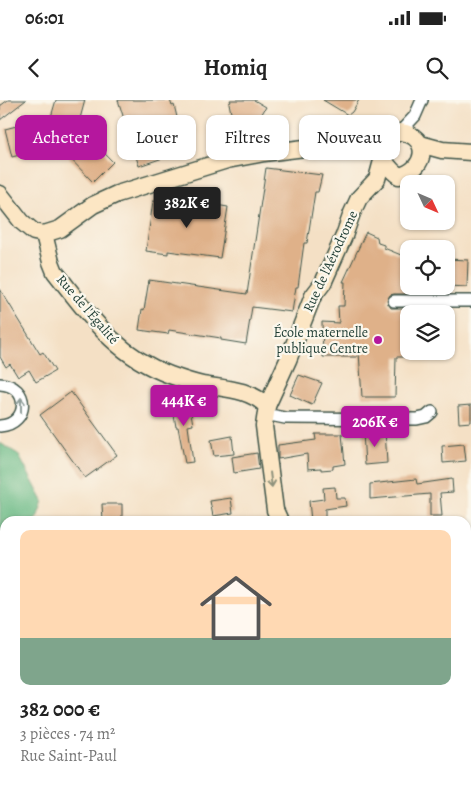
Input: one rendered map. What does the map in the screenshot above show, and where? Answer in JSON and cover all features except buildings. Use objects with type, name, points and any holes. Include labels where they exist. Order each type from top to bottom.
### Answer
[{"type":"street","name":"Rue de l'Aérodrome","points":[[417,166],[422,152],[418,141],[416,116],[422,100]]},
{"type":"street","name":"Rue de l'Aérodrome","points":[[400,130],[416,116]]},
{"type":"street","points":[[400,134],[409,134],[418,141],[442,150],[471,152]]},
{"type":"street","points":[[0,194],[22,222],[34,232],[44,234],[60,229],[94,205],[117,194],[224,160],[299,149]]},
{"type":"street","points":[[377,179],[409,174],[417,166],[442,150]]},
{"type":"street","name":"Rue de l'Aérodrome","points":[[278,516],[275,510],[264,426],[266,410],[313,296],[323,283],[359,198],[377,179],[382,160]]},
{"type":"street","points":[[386,160],[393,172],[399,176]]},
{"type":"street","name":"Rue de l'Égalité","points":[[44,234],[50,262],[55,272],[102,330],[125,350],[157,370],[172,376],[248,393],[259,399],[266,410]]},
{"type":"street","points":[[394,301],[471,301]]},
{"type":"street","points":[[0,384],[11,386],[16,390],[20,394],[23,406],[18,418],[14,422],[0,426]]},
{"type":"street","points":[[266,410],[285,418],[417,419],[426,417],[432,412]]},
{"type":"green space","points":[[0,443],[18,454],[43,501],[38,516],[0,516]]},
{"type":"place","name":"École maternelle publique Centre","points":[[378,340]]}]
